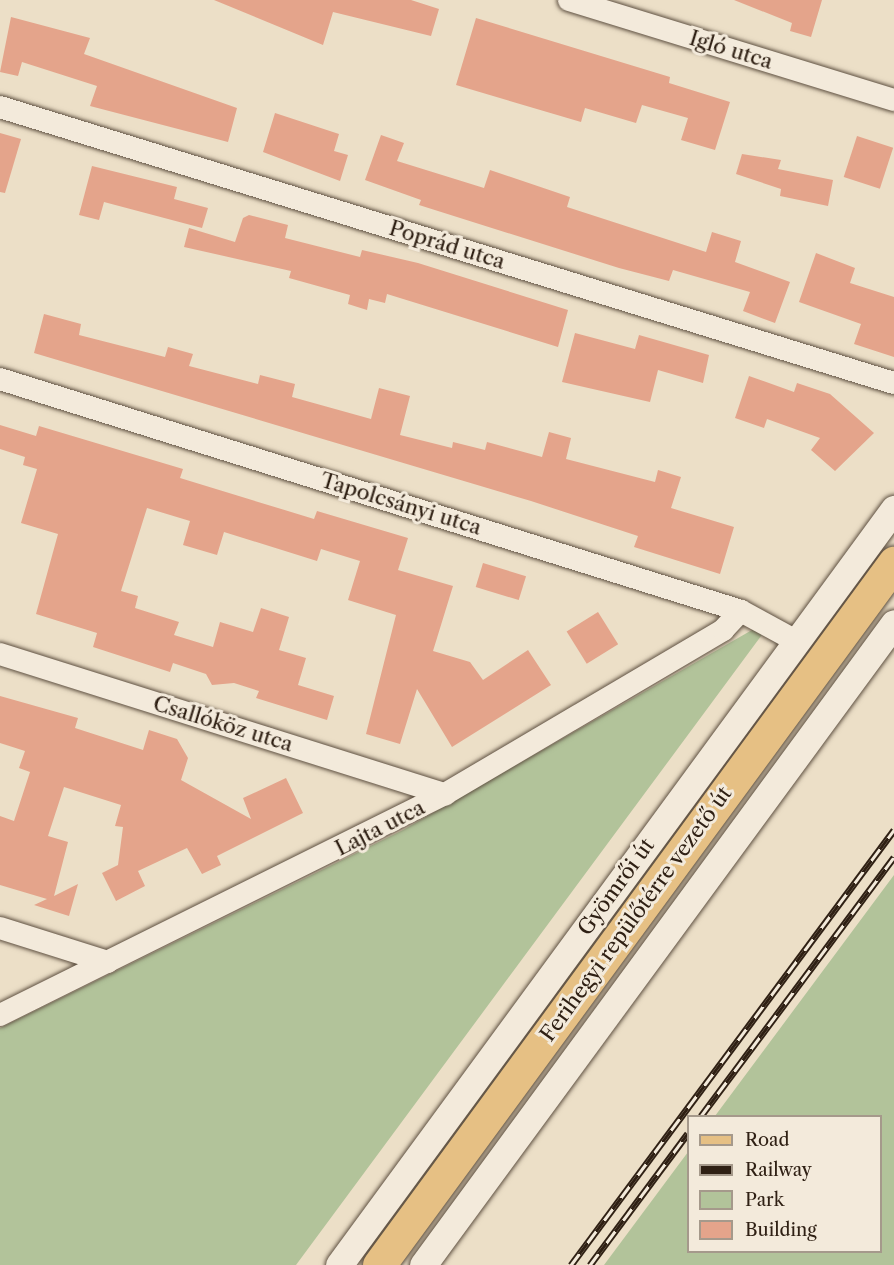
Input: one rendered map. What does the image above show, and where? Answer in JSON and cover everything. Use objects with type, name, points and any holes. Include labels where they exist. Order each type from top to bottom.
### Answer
[{"type":"main road","name":"Ferihegyi repülőtérre vezető út","points":[[379,1265],[894,562]]},
{"type":"street","name":"Igló utca","points":[[569,0],[894,100]]},
{"type":"street","name":"Poprád utca","points":[[0,107],[894,383]]},
{"type":"street","name":"Tapolcsányi utca","points":[[0,379],[741,611],[796,641]]},
{"type":"street","name":"Gyömrői út","points":[[339,1265],[894,509]]},
{"type":"street","name":"Lajta utca","points":[[0,1015],[445,794],[723,630],[741,611]]},
{"type":"street","points":[[423,1265],[894,623]]},
{"type":"street","name":"Csallóköz utca","points":[[0,654],[445,794]]},
{"type":"street","points":[[0,928],[108,962]]},
{"type":"green space","points":[[752,630],[764,632],[296,1265],[0,1265],[0,1028],[403,830]]},
{"type":"green space","points":[[894,875],[894,1265],[604,1265],[687,1153],[687,1253],[882,1253],[882,1115],[716,1115]]},
{"type":"building","points":[[214,0],[411,0],[439,9],[431,36],[333,12],[323,45]]},
{"type":"building","points":[[734,0],[822,0],[811,37],[790,31],[792,23]]},
{"type":"building","points":[[11,17],[90,38],[84,54],[237,108],[228,142],[90,106],[97,86],[22,62],[18,76],[0,72]]},
{"type":"building","points":[[476,18],[670,77],[669,83],[730,102],[715,150],[681,140],[688,118],[642,105],[636,123],[585,108],[581,122],[456,85]]},
{"type":"building","points":[[275,113],[339,134],[334,151],[348,155],[340,181],[263,152]]},
{"type":"building","points":[[0,133],[21,139],[5,193],[0,192]]},
{"type":"building","points":[[381,135],[404,143],[397,161],[484,188],[490,170],[570,197],[567,207],[706,252],[712,232],[741,241],[735,262],[790,282],[775,323],[743,311],[750,292],[673,270],[669,281],[619,268],[419,205],[421,200],[365,180]]},
{"type":"building","points":[[857,136],[893,148],[880,189],[844,177]]},
{"type":"building","points":[[742,154],[781,160],[778,169],[833,180],[828,206],[780,196],[781,189],[736,174]]},
{"type":"building","points":[[92,166],[177,187],[174,199],[208,208],[202,228],[104,202],[99,220],[79,215]]},
{"type":"building","points":[[249,215],[288,225],[285,238],[360,257],[362,250],[418,263],[568,310],[558,347],[387,294],[385,303],[369,299],[367,310],[348,304],[350,295],[289,278],[291,271],[184,247],[189,228],[235,242],[243,218]]},
{"type":"building","points":[[816,253],[855,268],[850,283],[894,297],[894,357],[854,344],[861,324],[799,302]]},
{"type":"building","points":[[44,314],[81,324],[79,335],[165,357],[168,347],[193,354],[189,366],[258,384],[260,375],[295,384],[292,397],[371,419],[379,388],[410,396],[400,435],[452,448],[453,442],[485,450],[487,442],[542,457],[549,432],[571,438],[566,459],[655,482],[658,470],[681,477],[671,508],[734,527],[720,574],[634,547],[638,536],[531,501],[34,353]]},
{"type":"building","points":[[575,333],[635,349],[639,335],[709,355],[703,383],[658,370],[650,402],[562,382]]},
{"type":"building","points":[[749,376],[794,392],[797,383],[830,394],[874,433],[835,471],[811,450],[820,438],[767,419],[764,428],[735,418]]},
{"type":"building","points":[[0,425],[36,436],[39,426],[183,469],[180,478],[314,519],[317,511],[408,538],[398,570],[453,586],[433,651],[470,662],[483,680],[528,650],[551,685],[452,747],[417,689],[400,744],[366,734],[396,615],[348,600],[360,561],[321,549],[317,561],[224,532],[217,555],[183,545],[190,521],[147,508],[121,591],[138,596],[135,608],[179,622],[174,635],[213,647],[220,622],[253,632],[261,608],[289,617],[279,650],[306,658],[298,685],[334,696],[327,720],[256,698],[259,691],[234,683],[212,685],[206,674],[173,663],[170,672],[93,647],[97,633],[36,614],[58,534],[21,523],[37,469],[23,465],[25,457],[0,449]]},
{"type":"building","points":[[483,563],[526,576],[519,600],[476,587]]},
{"type":"building","points":[[598,612],[618,644],[587,664],[567,632]]},
{"type":"building","points":[[0,696],[78,718],[75,728],[143,750],[149,730],[177,739],[188,758],[181,780],[251,819],[243,798],[286,778],[303,813],[217,856],[221,865],[202,874],[187,848],[138,871],[145,886],[116,901],[102,873],[118,865],[123,827],[115,826],[121,805],[64,787],[48,836],[68,842],[54,896],[78,884],[69,916],[34,905],[47,899],[0,885],[0,816],[14,821],[30,772],[19,768],[25,751],[0,743]]},
{"type":"railway","points":[[571,1265],[894,830]]},
{"type":"railway","points":[[702,1115],[894,857]]},
{"type":"railway","points":[[590,1265],[687,1134]]}]
